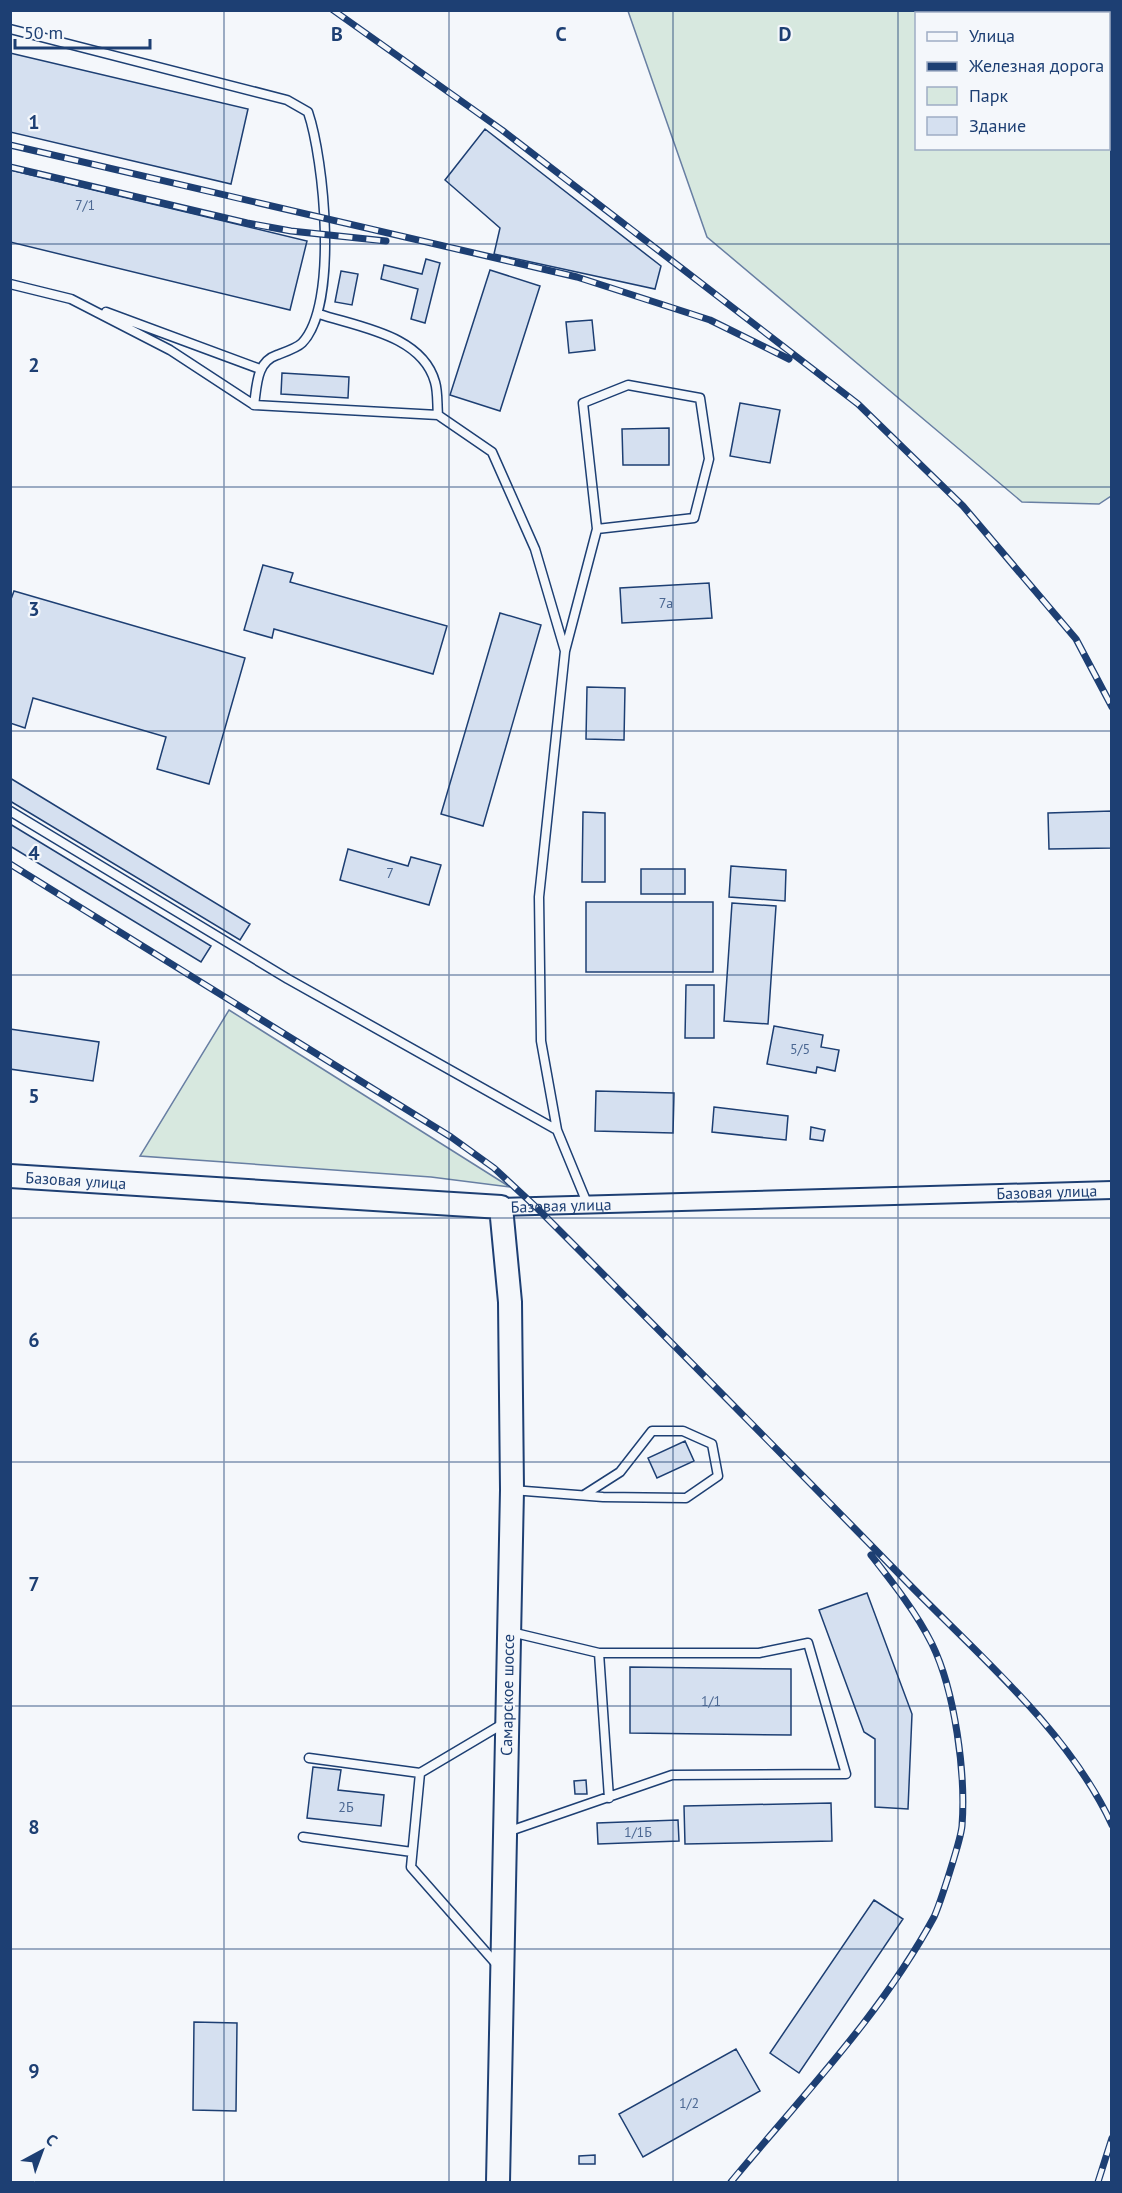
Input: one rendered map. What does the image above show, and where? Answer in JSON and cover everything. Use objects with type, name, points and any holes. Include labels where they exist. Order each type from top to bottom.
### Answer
[{"type":"street","name":"Базовая улица","points":[[10,1176],[501,1207],[1112,1190]]},
{"type":"street","name":"Самарское шоссе","points":[[498,2182],[503,1834],[512,1490],[510,1302],[501,1207]]},
{"type":"lane","points":[[10,29],[287,100],[308,112],[316,135],[326,220],[319,314],[302,343],[271,357],[260,369],[254,405]]},
{"type":"lane","points":[[10,284],[71,299],[260,369]]},
{"type":"lane","points":[[71,299],[170,350],[254,405],[438,415],[492,452],[536,549],[565,651]]},
{"type":"lane","points":[[319,314],[403,341],[416,353],[435,381],[438,415]]},
{"type":"lane","points":[[587,1203],[557,1130],[541,1041],[539,897],[565,651],[597,529],[583,403],[628,385],[700,398],[709,459],[694,518],[597,529]]},
{"type":"lane","points":[[10,811],[288,980],[557,1130]]},
{"type":"lane","points":[[512,1490],[584,1495],[686,1498],[718,1476],[712,1444],[683,1431],[652,1431],[620,1472],[584,1495]]},
{"type":"lane","points":[[503,1834],[672,1775],[846,1774],[808,1643],[759,1653],[598,1653],[508,1631]]},
{"type":"lane","points":[[598,1653],[609,1798]]},
{"type":"lane","points":[[309,1758],[420,1773],[506,1722]]},
{"type":"lane","points":[[420,1773],[411,1867],[501,1970]]},
{"type":"lane","points":[[303,1837],[412,1852]]},
{"type":"green space","points":[[628,11],[1111,11],[1111,496],[1099,504],[1022,502],[707,237]]},
{"type":"green space","points":[[229,1010],[510,1187],[431,1177],[140,1156]]},
{"type":"building","points":[[10,53],[248,109],[231,184],[10,132]]},
{"type":"building","points":[[485,129],[661,266],[655,289],[494,254],[500,228],[445,180]]},
{"type":"building","points":[[10,170],[307,241],[290,310],[10,242]]},
{"type":"building","points":[[426,259],[440,263],[425,323],[411,319],[418,289],[381,279],[384,265],[422,274]]},
{"type":"building","points":[[490,270],[540,286],[500,411],[450,395]]},
{"type":"building","points":[[341,271],[358,274],[352,305],[335,302]]},
{"type":"building","points":[[592,320],[595,350],[569,353],[566,322]]},
{"type":"building","points":[[282,373],[349,377],[348,398],[281,394]]},
{"type":"building","points":[[740,403],[780,410],[770,463],[730,456]]},
{"type":"building","points":[[669,428],[669,465],[623,465],[622,429]]},
{"type":"building","points":[[263,565],[293,573],[290,582],[447,626],[433,674],[274,629],[272,638],[244,630]]},
{"type":"building","points":[[709,583],[712,618],[622,623],[620,588]]},
{"type":"building","points":[[14,591],[245,658],[209,784],[157,769],[166,737],[33,698],[25,728],[10,723],[10,602]]},
{"type":"building","points":[[500,613],[541,625],[483,826],[441,814]]},
{"type":"building","points":[[587,687],[625,688],[624,740],[586,739]]},
{"type":"building","points":[[10,778],[250,924],[240,940],[10,801]]},
{"type":"building","points":[[1112,811],[1112,848],[1049,849],[1048,813]]},
{"type":"building","points":[[583,812],[605,813],[605,882],[582,882]]},
{"type":"building","points":[[10,824],[211,946],[201,962],[10,846]]},
{"type":"building","points":[[348,849],[408,866],[411,857],[441,865],[429,905],[340,880]]},
{"type":"building","points":[[731,866],[786,870],[785,901],[729,897]]},
{"type":"building","points":[[641,869],[685,869],[685,894],[641,894]]},
{"type":"building","points":[[586,902],[713,902],[713,972],[586,972]]},
{"type":"building","points":[[732,903],[776,906],[768,1024],[724,1021]]},
{"type":"building","points":[[686,985],[714,985],[714,1038],[685,1038]]},
{"type":"building","points":[[774,1026],[823,1035],[821,1047],[839,1050],[835,1071],[817,1067],[816,1073],[767,1064]]},
{"type":"building","points":[[10,1029],[99,1042],[93,1081],[10,1069]]},
{"type":"building","points":[[596,1091],[674,1093],[673,1133],[595,1131]]},
{"type":"building","points":[[714,1107],[788,1116],[786,1140],[712,1132]]},
{"type":"building","points":[[811,1127],[825,1130],[823,1141],[810,1139]]},
{"type":"building","points":[[685,1441],[694,1461],[657,1478],[648,1458]]},
{"type":"building","points":[[867,1593],[912,1714],[908,1809],[875,1807],[875,1739],[864,1732],[819,1610]]},
{"type":"building","points":[[630,1667],[791,1669],[791,1735],[630,1733]]},
{"type":"building","points":[[313,1767],[341,1770],[338,1790],[384,1795],[381,1826],[307,1818]]},
{"type":"building","points":[[586,1780],[587,1794],[575,1794],[574,1781]]},
{"type":"building","points":[[831,1803],[832,1841],[685,1844],[684,1806]]},
{"type":"building","points":[[678,1820],[679,1841],[598,1844],[597,1823]]},
{"type":"building","points":[[874,1900],[903,1919],[799,2073],[770,2053]]},
{"type":"building","points":[[194,2022],[237,2023],[236,2111],[193,2110]]},
{"type":"building","points":[[736,2049],[760,2091],[643,2157],[619,2114]]},
{"type":"building","points":[[595,2155],[595,2164],[579,2164],[579,2156]]},
{"type":"railway","points":[[333,10],[502,130],[858,404],[963,506],[1076,639],[1112,707]]},
{"type":"railway","points":[[10,145],[577,277],[710,320],[789,359]]},
{"type":"railway","points":[[10,167],[247,223],[291,231],[386,241]]},
{"type":"railway","points":[[10,864],[451,1137],[494,1168],[536,1207],[1019,1695],[1072,1757],[1094,1790],[1112,1825]]},
{"type":"railway","points":[[731,2182],[839,2054],[890,1988],[934,1917],[961,1833],[963,1805],[957,1733],[940,1663],[919,1621],[871,1555]]},
{"type":"railway","points":[[1098,2182],[1112,2138]]}]
